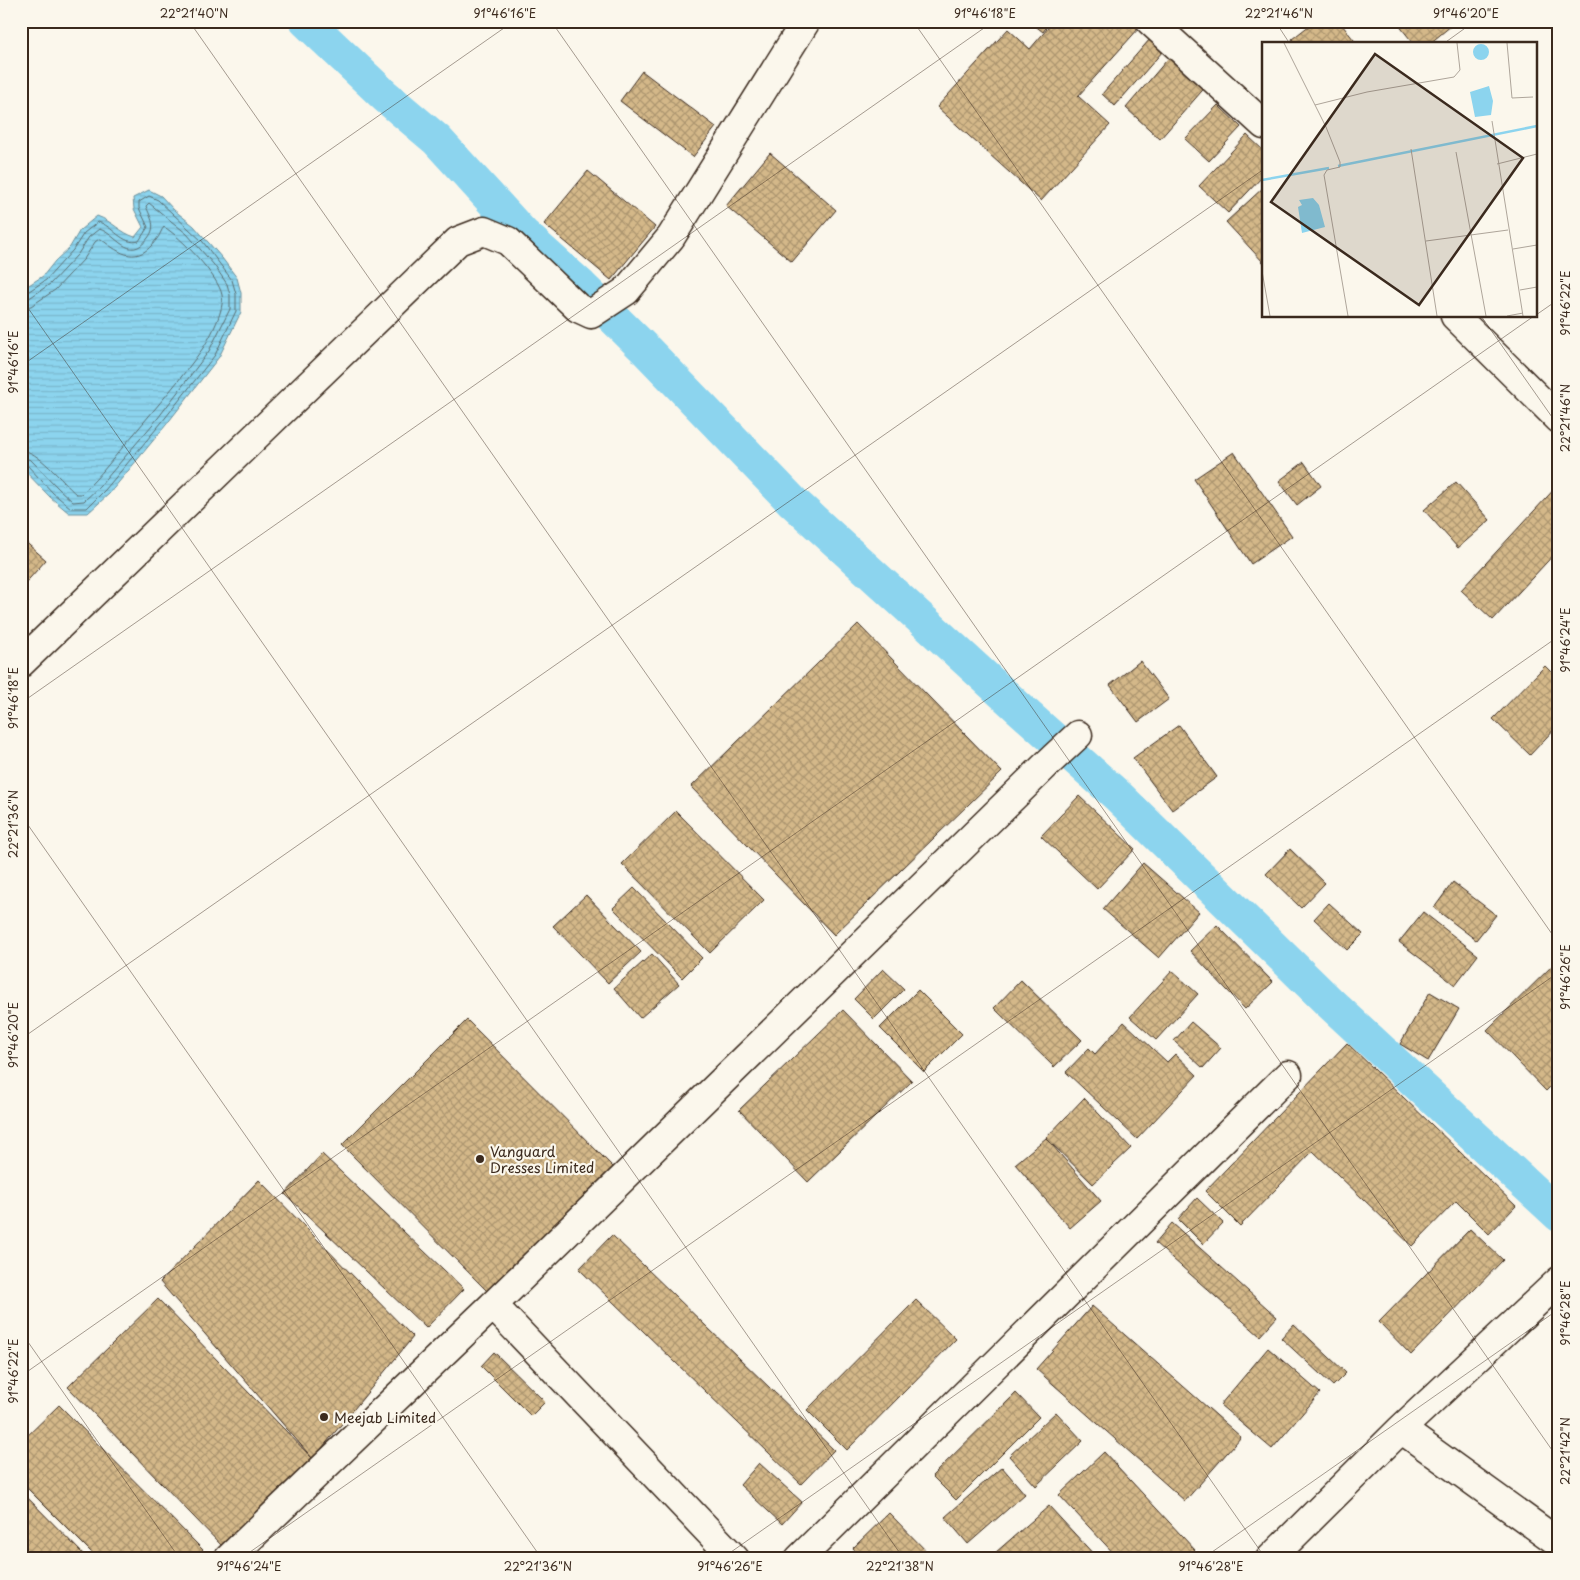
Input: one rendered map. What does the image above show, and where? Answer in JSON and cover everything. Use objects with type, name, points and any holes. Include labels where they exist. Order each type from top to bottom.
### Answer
[{"type":"street","points":[[21,663],[458,241],[484,231],[508,241],[578,308],[591,314],[626,291],[671,236],[806,21]]},
{"type":"street","points":[[1150,21],[1262,124]]},
{"type":"street","points":[[1458,318],[1559,419]]},
{"type":"street","points":[[228,1559],[494,1305],[1078,735]]},
{"type":"street","points":[[799,1559],[1288,1075]]},
{"type":"street","points":[[1270,1559],[1401,1429],[1559,1281]]},
{"type":"street","points":[[494,1305],[734,1559]]},
{"type":"street","points":[[1401,1429],[1559,1543]]},
{"type":"water","points":[[149,190],[161,196],[174,210],[194,226],[222,258],[237,278],[241,293],[241,312],[219,357],[109,494],[88,513],[69,513],[50,497],[21,467],[21,290],[43,276],[70,247],[80,230],[97,216],[135,237],[143,227],[134,209],[133,198]]},
{"type":"building","points":[[1029,21],[1051,21],[1043,32]]},
{"type":"building","points":[[1054,21],[1134,21],[1140,27],[1078,96],[1110,125],[1041,201],[937,107],[1008,29],[1030,49]]},
{"type":"building","points":[[1315,21],[1339,21],[1355,42],[1294,42],[1292,39]]},
{"type":"building","points":[[1401,21],[1457,21],[1431,42],[1412,42],[1398,24]]},
{"type":"building","points":[[1150,39],[1163,51],[1115,106],[1102,94]]},
{"type":"building","points":[[1172,54],[1208,84],[1160,139],[1126,108]]},
{"type":"building","points":[[642,71],[716,127],[693,157],[620,101]]},
{"type":"building","points":[[1218,105],[1241,127],[1209,161],[1185,139]]},
{"type":"building","points":[[1247,135],[1262,149],[1262,177],[1228,213],[1199,186]]},
{"type":"building","points":[[770,153],[836,210],[792,262],[726,206]]},
{"type":"building","points":[[588,171],[655,227],[611,280],[544,224]]},
{"type":"building","points":[[1262,189],[1262,261],[1226,222]]},
{"type":"building","points":[[1234,452],[1292,536],[1251,564],[1194,479]]},
{"type":"building","points":[[1304,462],[1321,486],[1297,505],[1279,481]]},
{"type":"building","points":[[1456,482],[1490,520],[1458,548],[1424,510]]},
{"type":"building","points":[[1559,484],[1559,549],[1493,620],[1461,590]]},
{"type":"building","points":[[21,538],[46,560],[21,588]]},
{"type":"building","points":[[858,624],[1002,772],[834,935],[691,787]]},
{"type":"building","points":[[1140,661],[1169,699],[1138,722],[1110,685]]},
{"type":"building","points":[[1545,666],[1559,680],[1559,724],[1530,755],[1493,719]]},
{"type":"building","points":[[1179,725],[1217,777],[1172,810],[1133,758]]},
{"type":"building","points":[[1079,796],[1135,849],[1097,889],[1041,836]]},
{"type":"building","points":[[676,811],[764,900],[710,953],[622,864]]},
{"type":"building","points":[[1290,849],[1325,883],[1301,908],[1266,874]]},
{"type":"building","points":[[1143,863],[1199,912],[1159,958],[1103,909]]},
{"type":"building","points":[[1453,882],[1496,915],[1476,940],[1434,908]]},
{"type":"building","points":[[634,888],[702,958],[682,978],[613,908]]},
{"type":"building","points":[[586,895],[641,952],[608,983],[553,926]]},
{"type":"building","points":[[1329,903],[1363,934],[1347,950],[1314,919]]},
{"type":"building","points":[[1423,912],[1478,955],[1455,985],[1399,942]]},
{"type":"building","points":[[1217,925],[1273,982],[1245,1009],[1190,951]]},
{"type":"building","points":[[652,954],[679,984],[640,1018],[614,988]]},
{"type":"building","points":[[1559,959],[1559,1078],[1546,1091],[1487,1030]]},
{"type":"building","points":[[883,969],[904,989],[874,1019],[854,999]]},
{"type":"building","points":[[1172,971],[1198,994],[1156,1040],[1130,1017]]},
{"type":"building","points":[[1021,980],[1082,1040],[1054,1067],[994,1008]]},
{"type":"building","points":[[918,990],[962,1034],[924,1072],[880,1028]]},
{"type":"building","points":[[1430,992],[1459,1009],[1428,1061],[1400,1044]]},
{"type":"building","points":[[843,1010],[912,1081],[808,1182],[739,1110]]},
{"type":"building","name":"Vanguard Dresses Limited","points":[[467,1020],[618,1172],[493,1297],[342,1145]]},
{"type":"building","points":[[1124,1022],[1167,1062],[1175,1054],[1197,1075],[1137,1139],[1066,1072],[1089,1048],[1095,1054]]},
{"type":"building","points":[[1191,1022],[1221,1048],[1203,1068],[1174,1041]]},
{"type":"building","points":[[1347,1043],[1516,1206],[1489,1234],[1456,1201],[1412,1246],[1313,1151],[1240,1226],[1205,1191]]},
{"type":"building","points":[[1084,1098],[1131,1148],[1093,1184],[1046,1138]]},
{"type":"building","points":[[1046,1138],[1101,1201],[1070,1228],[1015,1164]]},
{"type":"building","points":[[322,1154],[464,1289],[426,1328],[285,1194]]},
{"type":"building","points":[[259,1180],[413,1337],[313,1459],[160,1282]]},
{"type":"building","points":[[1197,1198],[1223,1223],[1203,1244],[1178,1219]]},
{"type":"building","points":[[1172,1223],[1277,1317],[1260,1336],[1155,1243]]},
{"type":"building","points":[[1470,1229],[1503,1260],[1411,1355],[1379,1322]]},
{"type":"building","points":[[612,1235],[834,1450],[801,1484],[579,1269]]},
{"type":"building","points":[[158,1299],[313,1459],[223,1547],[68,1387]]},
{"type":"building","points":[[916,1300],[956,1339],[847,1450],[807,1410]]},
{"type":"building","points":[[1092,1306],[1241,1437],[1185,1501],[1036,1369]]},
{"type":"building","points":[[1294,1324],[1346,1373],[1333,1386],[1281,1338]]},
{"type":"building","points":[[1268,1348],[1320,1393],[1272,1449],[1220,1405]]},
{"type":"building","points":[[494,1352],[545,1402],[531,1416],[481,1366]]},
{"type":"building","points":[[1016,1393],[1039,1417],[956,1500],[932,1476]]},
{"type":"building","points":[[59,1405],[203,1550],[195,1559],[98,1559],[21,1482],[21,1442]]},
{"type":"building","points":[[1056,1412],[1083,1441],[1036,1486],[1009,1456]]},
{"type":"building","points":[[1104,1452],[1195,1550],[1186,1559],[1119,1559],[1059,1495]]},
{"type":"building","points":[[759,1463],[802,1502],[782,1524],[740,1485]]},
{"type":"building","points":[[1002,1467],[1025,1494],[968,1544],[945,1517]]},
{"type":"building","points":[[21,1491],[88,1559],[21,1559]]},
{"type":"building","points":[[1049,1506],[1098,1559],[988,1559]]},
{"type":"building","points":[[889,1513],[934,1559],[863,1559],[853,1548]]},
{"type":"waterway","points":[[306,21],[385,96],[437,140],[523,234],[581,286],[646,350],[792,501],[1118,796],[1329,1002],[1559,1215]]},
{"type":"place","name":"Vanguard Dresses Limited","points":[[480,1159]]},
{"type":"place","name":"Meejab Limited","points":[[324,1417]]}]
